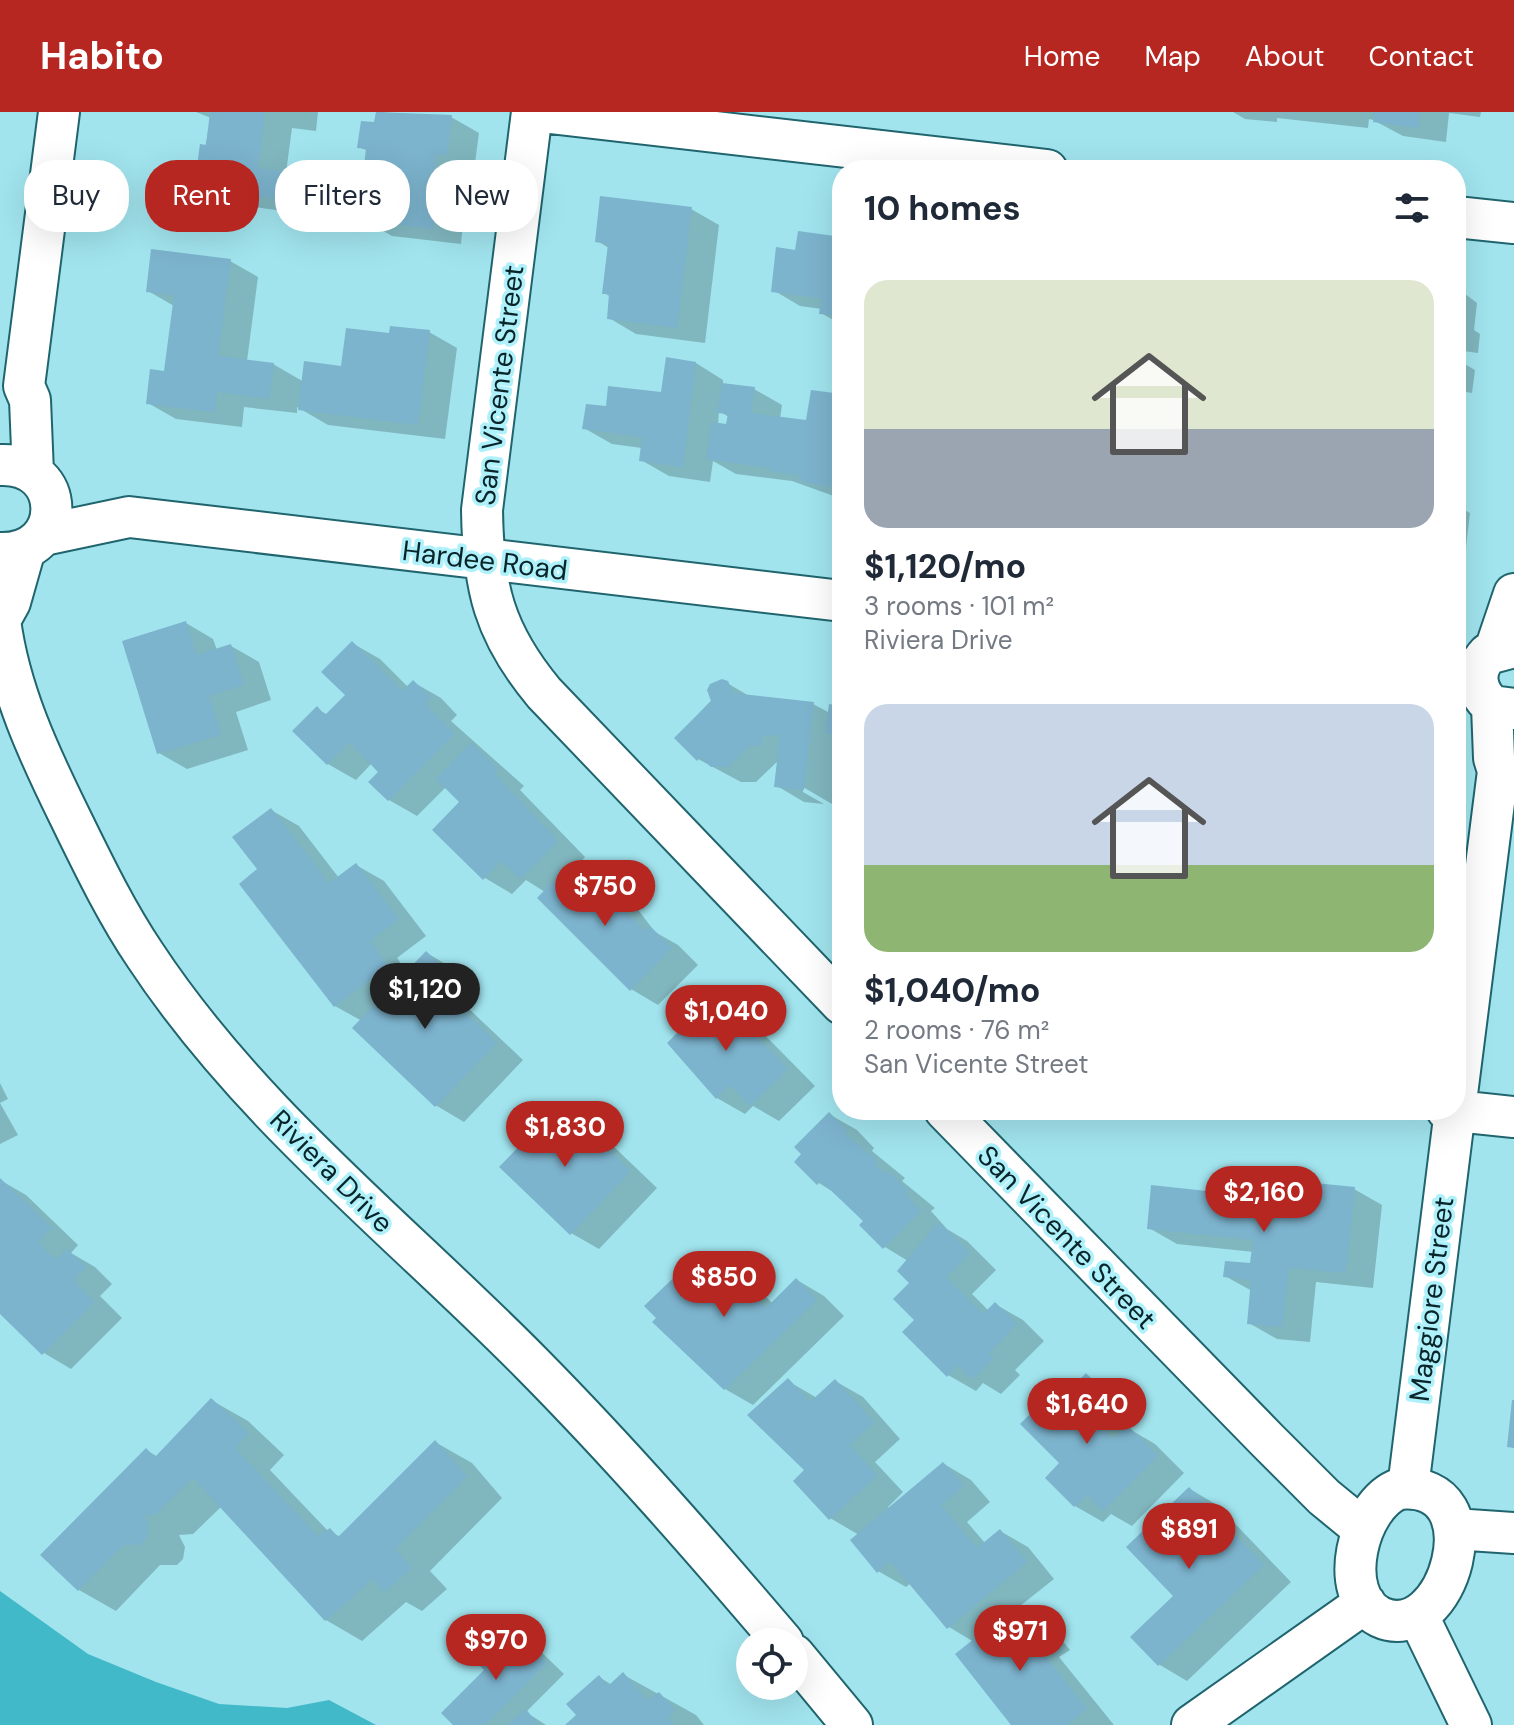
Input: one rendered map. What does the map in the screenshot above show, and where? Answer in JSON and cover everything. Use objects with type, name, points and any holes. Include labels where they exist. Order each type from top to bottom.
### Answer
[{"type":"street","points":[[25,473],[30,400],[24,386],[59,112]]},
{"type":"street","name":"San Vicente Street","points":[[532,112],[482,510],[483,560],[500,628],[527,673],[601,756],[832,994]]},
{"type":"street","points":[[541,112],[960,160]]},
{"type":"street","points":[[1466,218],[1514,223]]},
{"type":"street","points":[[0,447],[12,398],[24,386]]},
{"type":"street","name":"Hardee Road","points":[[25,473],[72,495],[112,507],[129,517]]},
{"type":"street","name":"Riviera Drive","points":[[25,473],[52,513],[23,546],[10,602],[0,620],[13,687],[56,789],[129,931],[177,1001],[228,1063],[322,1164],[529,1361],[594,1429],[771,1628]]},
{"type":"street","name":"Hardee Road","points":[[23,546],[129,517],[832,600]]},
{"type":"street","points":[[1466,1023],[1498,771],[1494,758],[1490,683],[1514,594]]},
{"type":"street","points":[[1466,1111],[1514,1117]]},
{"type":"street","name":"San Vicente Street","points":[[955,1120],[1267,1440],[1363,1529]]},
{"type":"street","name":"Maggiore Street","points":[[1408,1488],[1454,1120]]},
{"type":"street","points":[[1408,1488],[1438,1499],[1447,1506],[1454,1529],[1446,1578],[1431,1605],[1418,1616],[1388,1620],[1378,1616],[1365,1603],[1357,1581],[1356,1556],[1363,1529],[1383,1498],[1408,1488]]},
{"type":"street","points":[[1454,1529],[1514,1533]]},
{"type":"street","points":[[1192,1725],[1365,1603]]},
{"type":"street","points":[[1418,1616],[1471,1725]]},
{"type":"street","points":[[808,1672],[852,1725]]},
{"type":"water","points":[[0,1591],[88,1654],[156,1682],[219,1704],[287,1708],[329,1700],[376,1725],[0,1725]]},
{"type":"building","points":[[210,112],[265,112],[259,160],[198,160],[200,144],[206,145]]},
{"type":"building","points":[[376,112],[452,115],[447,156],[436,154],[435,160],[426,160],[426,228],[410,226],[410,160],[365,160],[366,149],[357,148],[361,121],[374,122]]},
{"type":"building","points":[[1374,112],[1420,112],[1418,128],[1373,122]]},
{"type":"building","points":[[259,168],[275,170],[275,199],[259,197]]},
{"type":"building","points":[[600,196],[692,207],[677,328],[607,319],[609,294],[602,294],[608,244],[595,242]]},
{"type":"building","points":[[798,231],[832,236],[832,315],[819,314],[821,298],[771,292],[776,247],[795,250]]},
{"type":"building","points":[[151,249],[231,259],[218,356],[274,363],[269,399],[217,392],[215,412],[146,404],[150,369],[164,371],[174,295],[146,292]]},
{"type":"building","points":[[390,326],[430,330],[418,425],[298,410],[304,361],[341,366],[346,328],[389,333]]},
{"type":"building","points":[[666,357],[696,362],[683,467],[639,461],[642,437],[582,429],[586,404],[606,406],[608,386],[661,392]]},
{"type":"building","points":[[722,383],[755,387],[751,413],[806,420],[811,390],[832,393],[831,487],[808,483],[799,479],[799,475],[769,471],[770,468],[706,459],[712,422],[726,424],[728,414],[717,413]]},
{"type":"building","points":[[186,621],[196,655],[231,644],[244,685],[209,696],[221,735],[157,754],[122,641]]},
{"type":"building","points":[[352,641],[402,691],[413,680],[431,698],[425,704],[455,734],[388,801],[368,782],[378,772],[349,742],[327,765],[292,731],[317,706],[325,715],[345,695],[321,672]]},
{"type":"building","points":[[722,679],[728,681],[733,693],[814,702],[804,790],[774,787],[780,735],[762,736],[761,747],[750,745],[728,767],[711,767],[700,757],[697,761],[674,738],[711,701],[707,690],[710,684]]},
{"type":"building","points":[[829,704],[832,704],[832,734],[825,733]]},
{"type":"building","points":[[471,743],[498,769],[494,773],[558,841],[520,879],[501,861],[483,880],[432,830],[459,802],[436,779]]},
{"type":"building","points":[[271,808],[329,883],[356,863],[399,919],[370,941],[388,966],[334,1007],[239,884],[257,869],[232,837]]},
{"type":"building","points":[[567,867],[589,889],[597,882],[606,891],[608,888],[619,899],[616,902],[645,931],[650,926],[672,948],[630,991],[537,898]]},
{"type":"building","points":[[426,951],[453,977],[441,990],[497,1043],[435,1107],[352,1028]]},
{"type":"building","points":[[715,995],[788,1069],[750,1106],[730,1085],[716,1099],[667,1043]]},
{"type":"building","points":[[560,1104],[631,1171],[570,1235],[499,1167]]},
{"type":"building","points":[[829,1112],[832,1120],[837,1120],[848,1131],[845,1134],[878,1161],[875,1164],[885,1174],[888,1171],[909,1191],[905,1194],[921,1211],[883,1249],[859,1225],[863,1221],[821,1181],[817,1185],[794,1162],[801,1154],[794,1147]]},
{"type":"building","points":[[0,1178],[52,1228],[38,1242],[55,1260],[67,1249],[86,1267],[73,1280],[95,1302],[42,1355],[0,1314]]},
{"type":"building","points":[[1218,1180],[1248,1184],[1247,1194],[1304,1199],[1305,1182],[1355,1187],[1346,1273],[1289,1268],[1282,1327],[1247,1324],[1251,1280],[1223,1277],[1225,1261],[1250,1263],[1253,1240],[1147,1229],[1151,1185],[1216,1192]]},
{"type":"building","points":[[939,1222],[970,1253],[946,1277],[983,1314],[995,1302],[1017,1324],[989,1353],[994,1358],[972,1379],[958,1365],[947,1377],[902,1332],[914,1320],[893,1299],[909,1283],[897,1271]]},
{"type":"building","points":[[722,1261],[766,1308],[796,1278],[817,1300],[724,1390],[652,1322],[656,1318],[644,1306],[689,1263],[704,1279]]},
{"type":"building","points":[[1086,1373],[1111,1398],[1092,1417],[1113,1439],[1127,1425],[1158,1456],[1103,1511],[1087,1495],[1074,1507],[1045,1478],[1059,1463],[1020,1424],[1049,1395],[1057,1403]]},
{"type":"building","points":[[788,1378],[810,1402],[835,1379],[874,1422],[849,1445],[877,1475],[829,1520],[793,1481],[804,1470],[747,1415]]},
{"type":"building","points":[[211,1398],[249,1433],[235,1448],[318,1536],[330,1528],[338,1537],[435,1440],[467,1476],[395,1549],[412,1568],[384,1592],[373,1579],[325,1621],[193,1478],[156,1514],[144,1515],[149,1525],[147,1538],[140,1545],[123,1545],[78,1591],[40,1555],[146,1448],[155,1457]]},
{"type":"building","points":[[1514,1400],[1514,1448],[1507,1447]]},
{"type":"building","points":[[943,1462],[964,1486],[941,1505],[977,1548],[1000,1529],[1027,1562],[947,1629],[890,1561],[877,1573],[850,1540]]},
{"type":"building","points":[[1189,1487],[1264,1565],[1158,1666],[1130,1637],[1173,1596],[1126,1547]]},
{"type":"building","points":[[1019,1603],[1043,1633],[1033,1641],[1087,1709],[1067,1725],[1011,1725],[955,1654]]},
{"type":"building","points":[[515,1630],[547,1663],[485,1725],[453,1725],[441,1713],[484,1670],[476,1662],[496,1641],[500,1645]]},
{"type":"building","points":[[623,1672],[648,1701],[659,1692],[675,1710],[668,1717],[675,1725],[565,1725],[576,1715],[566,1704],[599,1675],[608,1686]]},
{"type":"building","points":[[526,1709],[538,1725],[506,1725]]}]
